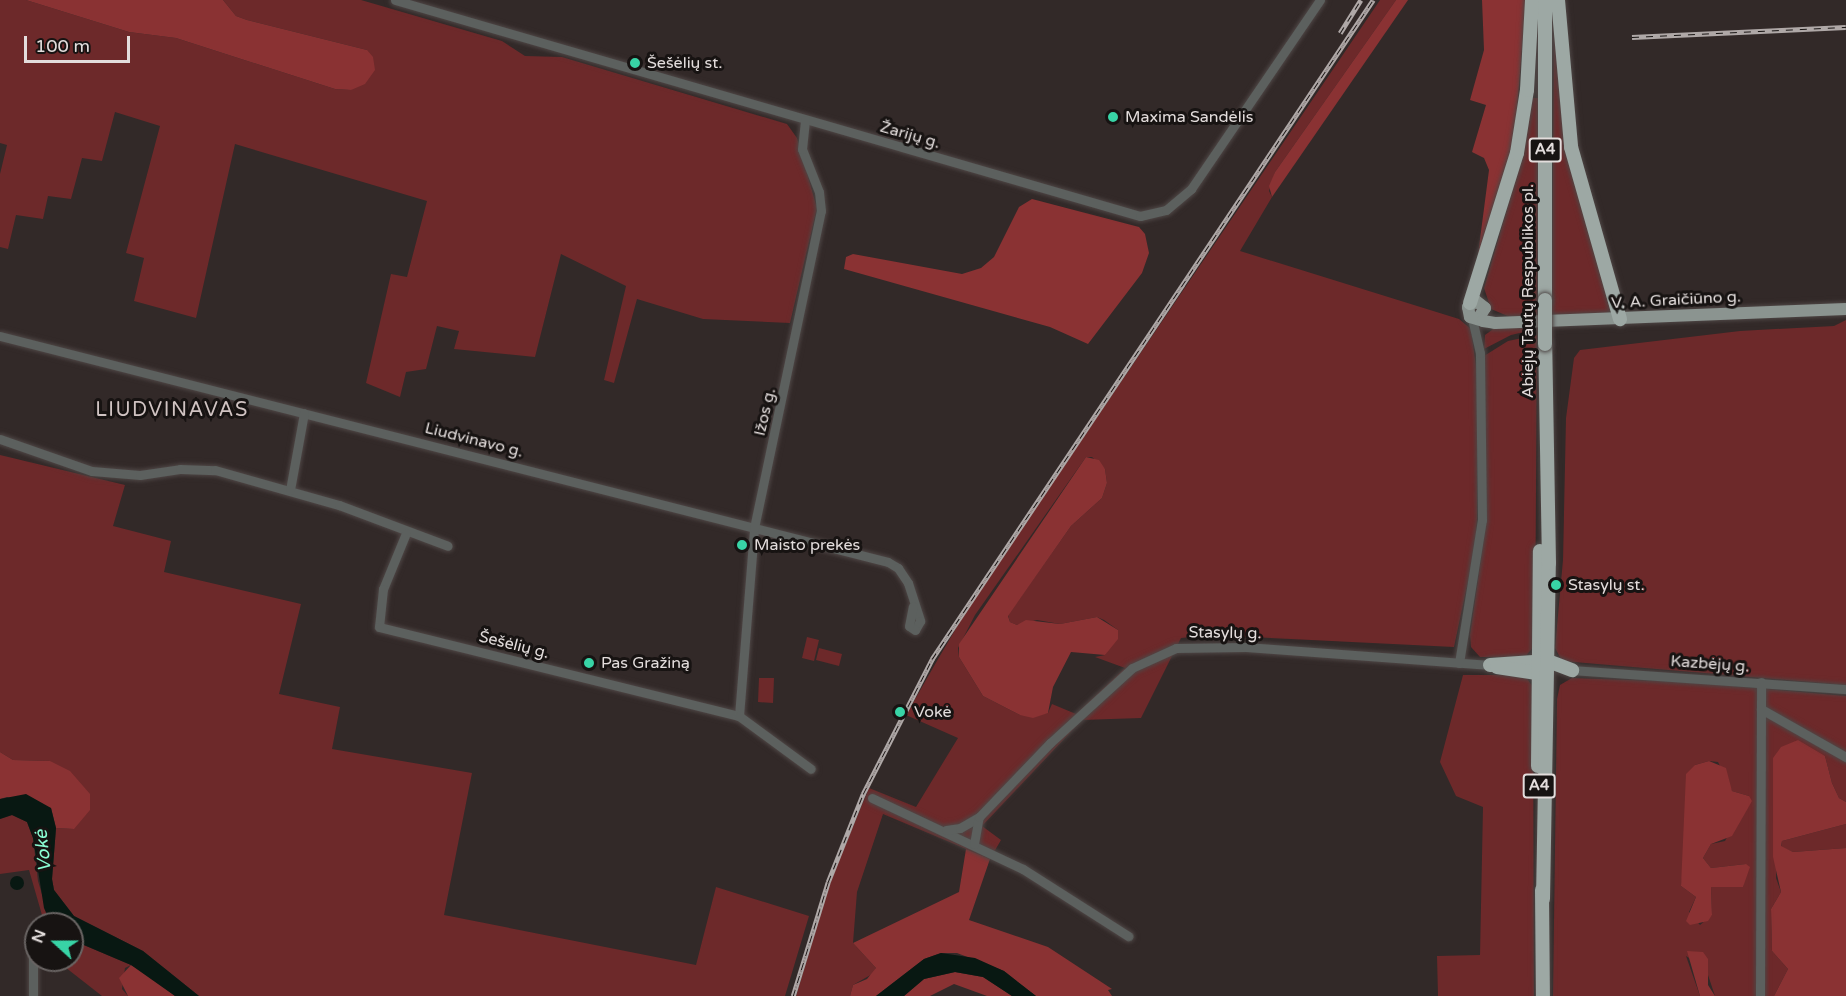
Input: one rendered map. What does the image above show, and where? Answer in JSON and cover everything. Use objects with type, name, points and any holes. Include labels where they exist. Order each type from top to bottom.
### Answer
[{"type":"highway","points":[[1470,303],[1517,153],[1527,90],[1532,0]]},
{"type":"highway","name":"Abiejų Tautų Respublikos pl.","points":[[1544,996],[1540,503],[1545,475],[1545,0]]},
{"type":"highway","points":[[1558,0],[1571,147],[1620,319]]},
{"type":"highway","points":[[1490,665],[1572,670]]},
{"type":"main road","name":"V. A. Graičiūno g.","points":[[1470,303],[1479,301],[1480,316],[1508,322],[1846,309]]},
{"type":"street","name":"Žarijų g.","points":[[395,0],[1119,212],[1149,215],[1174,206],[1191,189],[1320,0]]},
{"type":"street","name":"Ižos g.","points":[[739,716],[754,528],[821,211],[819,192],[802,148],[806,120]]},
{"type":"street","points":[[1459,663],[1481,528],[1480,316]]},
{"type":"street","name":"Liudvinavo g.","points":[[0,336],[894,564],[908,583],[913,606]]},
{"type":"street","points":[[290,490],[304,413]]},
{"type":"street","points":[[0,439],[92,471],[140,475],[199,469],[290,490],[448,546]]},
{"type":"street","name":"Šešėlių g.","points":[[406,533],[383,589],[379,627],[739,716]]},
{"type":"street","name":"Stasylų g.","points":[[979,817],[1115,682],[1150,658],[1176,648],[1214,645],[1490,665]]},
{"type":"street","name":"Kazbėjų g.","points":[[1572,670],[1846,689]]},
{"type":"street","points":[[1760,996],[1761,682]]},
{"type":"street","points":[[1761,709],[1846,757]]},
{"type":"street","points":[[739,716],[811,769]]},
{"type":"street","points":[[872,798],[974,844],[1054,887],[1128,936]]},
{"type":"street","points":[[944,830],[960,828],[979,817]]},
{"type":"street","points":[[974,844],[979,817]]},
{"type":"street","points":[[33,972],[33,996]]},
{"type":"shaded area","points":[[0,0],[26,0],[129,32],[176,38],[335,89],[351,90],[367,50],[247,20],[236,16],[223,0],[361,0],[502,41],[525,56],[562,57],[787,124],[797,138],[817,208],[790,323],[703,319],[637,299],[614,383],[604,380],[626,286],[561,254],[535,357],[454,349],[459,331],[437,326],[426,369],[406,372],[400,397],[366,383],[391,274],[407,277],[427,201],[235,144],[196,318],[134,301],[144,258],[126,253],[160,126],[115,112],[102,161],[82,158],[71,199],[48,196],[43,219],[16,215],[8,249],[0,247],[0,174],[7,145],[0,143]]},
{"type":"shaded area","points":[[26,0],[223,0],[236,16],[247,20],[367,50],[373,57],[375,70],[365,84],[351,90],[335,89],[176,38],[129,32]]},
{"type":"shaded area","points":[[1380,0],[1396,0],[1275,172],[1269,191],[1272,197],[1240,251],[1459,319],[1471,329],[1477,374],[1477,519],[1475,549],[1454,647],[1211,635],[1181,638],[1141,718],[1082,720],[982,826],[1001,840],[990,859],[883,814],[857,892],[853,943],[876,968],[874,973],[853,985],[850,996],[796,996],[830,882],[869,788],[916,807],[958,738],[906,715],[969,606]],"holes":[[[1086,457],[1092,457],[1105,469],[1107,483],[1102,498],[1071,526],[1008,615],[1010,622],[1017,625],[1037,620],[1060,624],[1097,617],[1104,620],[1118,630],[1105,655],[1095,657],[1125,668],[1076,714],[1052,704],[1048,713],[1020,715],[983,696],[959,657],[958,648],[975,615]]]},
{"type":"shaded area","points":[[1396,0],[1408,0],[1272,197],[1269,186],[1275,172]]},
{"type":"shaded area","points":[[1482,0],[1526,0],[1514,146],[1476,270],[1489,170],[1484,158],[1472,152],[1486,105],[1470,100],[1484,50]]},
{"type":"shaded area","points":[[1554,12],[1567,149],[1612,309],[1607,314],[1552,316]]},
{"type":"shaded area","points":[[1531,98],[1538,98],[1537,318],[1510,317],[1491,309],[1484,288],[1512,192]]},
{"type":"shaded area","points":[[1032,199],[1139,227],[1145,234],[1149,253],[1142,273],[1088,344],[1050,327],[844,269],[846,257],[853,254],[962,274],[981,268],[994,257],[1019,207]]},
{"type":"shaded area","points":[[1846,320],[1846,685],[1562,661],[1555,648],[1563,560],[1566,418],[1574,358],[1580,350],[1740,331],[1834,326]]},
{"type":"shaded area","points":[[1496,327],[1537,329],[1511,335],[1484,349],[1485,335]]},
{"type":"shaded area","points":[[1537,335],[1535,645],[1525,657],[1480,657],[1471,647],[1470,635],[1485,531],[1484,356],[1508,341]]},
{"type":"shaded area","points":[[0,455],[125,485],[113,526],[171,541],[164,572],[301,604],[279,694],[340,707],[332,749],[472,773],[444,915],[696,965],[716,887],[809,916],[785,996],[199,996],[143,951],[84,921],[84,912],[71,912],[54,890],[52,879],[56,828],[74,829],[50,761],[13,760],[0,752]]},
{"type":"shaded area","points":[[1086,457],[1099,460],[1105,469],[1107,483],[1102,498],[1071,526],[1008,616],[1010,622],[1017,625],[1026,620],[1060,624],[1097,617],[1118,630],[1118,639],[1105,655],[1071,652],[1053,687],[1048,713],[1033,718],[1020,715],[983,696],[959,657],[959,644]]},
{"type":"shaded area","points":[[807,637],[819,640],[814,661],[802,658]]},
{"type":"shaded area","points":[[819,648],[842,654],[839,666],[816,660]]},
{"type":"shaded area","points":[[1463,675],[1518,675],[1526,677],[1533,687],[1534,996],[1438,996],[1437,956],[1480,955],[1483,807],[1456,796],[1440,762]]},
{"type":"shaded area","points":[[759,678],[774,678],[773,703],[758,702]]},
{"type":"shaded area","points":[[1572,678],[1687,682],[1846,696],[1846,802],[1839,798],[1832,783],[1825,756],[1781,747],[1776,878],[1781,892],[1771,909],[1772,951],[1788,969],[1774,996],[1715,996],[1706,969],[1686,956],[1700,996],[1553,996],[1557,699],[1560,685]],"holes":[[[1709,761],[1718,762],[1732,791],[1749,796],[1725,841],[1711,844],[1703,858],[1711,868],[1746,864],[1743,887],[1711,887],[1712,915],[1700,925],[1689,912],[1696,897],[1681,886],[1695,765]]]},
{"type":"shaded area","points":[[1798,740],[1825,756],[1832,783],[1839,798],[1846,802],[1846,824],[1782,841],[1781,846],[1793,852],[1846,848],[1846,996],[1774,996],[1788,969],[1772,951],[1771,909],[1781,892],[1773,857],[1773,758],[1781,747]]},
{"type":"shaded area","points":[[0,752],[13,760],[50,761],[70,771],[90,794],[90,810],[74,829],[56,828],[51,808],[7,797],[0,799]]},
{"type":"shaded area","points":[[1709,761],[1726,768],[1732,791],[1749,796],[1752,801],[1732,836],[1711,844],[1703,858],[1711,868],[1746,864],[1750,867],[1743,887],[1711,887],[1712,915],[1708,921],[1690,925],[1686,921],[1696,897],[1681,886],[1686,774],[1695,765]]},
{"type":"shaded area","points":[[12,815],[27,822],[33,838],[38,881],[47,912],[41,912],[29,870],[0,874],[0,819]]},
{"type":"shaded area","points":[[1846,824],[1846,848],[1793,852],[1781,847],[1782,841]]},
{"type":"shaded area","points":[[966,849],[990,859],[969,920],[1048,947],[1112,989],[1108,990],[1112,996],[1036,996],[1004,971],[957,953],[941,953],[924,959],[876,996],[850,996],[853,985],[867,979],[876,968],[853,943],[959,892]]},
{"type":"shaded area","points":[[84,945],[131,965],[125,968],[122,989],[128,996],[102,996],[71,972],[84,972]]},
{"type":"shaded area","points":[[1687,951],[1703,952],[1708,959],[1708,985],[1715,996],[1700,996]]},
{"type":"shaded area","points":[[131,965],[145,972],[175,996],[128,996],[119,978]]},
{"type":"shaded area","points":[[955,972],[983,977],[1012,996],[987,996],[954,984],[930,996],[904,996],[924,979]]},
{"type":"water","points":[[26,794],[51,808],[56,828],[52,879],[54,890],[71,912],[46,912],[33,838],[27,822],[12,815],[0,819],[0,799]]},
{"type":"water","points":[[17,876],[22,878],[24,883],[22,888],[17,890],[12,888],[10,883],[12,878]]},
{"type":"water","points":[[84,921],[143,951],[199,996],[175,996],[131,965],[84,945]]},
{"type":"water","points":[[941,953],[975,958],[1004,971],[1036,996],[1012,996],[983,977],[955,972],[924,979],[904,996],[876,996],[924,959]]},
{"type":"railway","points":[[1340,33],[1361,0]]},
{"type":"railway","points":[[793,996],[828,882],[863,794],[932,659],[1373,0]]},
{"type":"railway","points":[[1632,37],[1846,27]]},
{"type":"place","name":"Šešėlių st.","points":[[635,63]]},
{"type":"place","name":"Maxima Sandėlis","points":[[1113,117]]},
{"type":"place","name":"Maisto prekės","points":[[742,545]]},
{"type":"place","name":"Stasylų st.","points":[[1556,585]]},
{"type":"place","name":"Pas Gražiną","points":[[589,663]]},
{"type":"place","name":"Vokė","points":[[900,712]]},
{"type":"district","name":"LIUDVINAVAS","points":[[172,410]]}]
